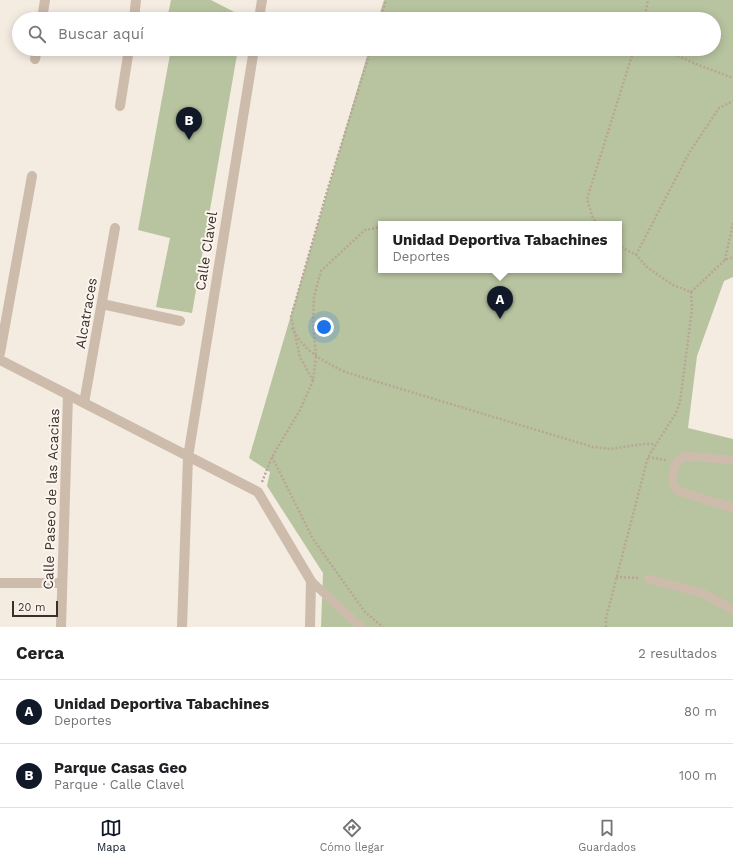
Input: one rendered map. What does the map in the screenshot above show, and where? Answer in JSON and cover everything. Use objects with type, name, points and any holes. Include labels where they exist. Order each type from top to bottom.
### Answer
[{"type":"street","points":[[43,12],[45,0]]},
{"type":"street","points":[[135,12],[136,0]]},
{"type":"street","points":[[260,12],[261,0]]},
{"type":"street","points":[[120,106],[128,56]]},
{"type":"street","name":"Calle Clavel","points":[[182,627],[188,457],[253,56]]},
{"type":"street","points":[[0,353],[32,176]]},
{"type":"street","name":"Alcatraces","points":[[84,403],[115,228]]},
{"type":"street","points":[[102,304],[180,321]]},
{"type":"street","points":[[0,360],[258,492],[311,581],[310,627]]},
{"type":"street","name":"Calle Paseo de las Acacias","points":[[61,627],[68,395]]},
{"type":"street","points":[[0,583],[62,583]]},
{"type":"lane","points":[[733,460],[685,456],[677,462],[672,482],[674,488],[678,492],[733,508]]},
{"type":"lane","points":[[649,579],[702,593],[733,610]]},
{"type":"lane","points":[[311,581],[361,627]]},
{"type":"path","points":[[382,12],[386,0]]},
{"type":"path","points":[[645,12],[648,0]]},
{"type":"path","points":[[313,381],[300,357],[292,328],[291,317],[297,292],[369,56]]},
{"type":"path","points":[[596,221],[593,218],[587,199],[632,56]]},
{"type":"path","points":[[678,56],[733,78]]},
{"type":"path","points":[[636,255],[690,153],[719,108],[733,101]]},
{"type":"path","points":[[725,260],[733,223]]},
{"type":"path","points":[[258,492],[272,457],[300,410],[313,381],[316,357],[313,321],[314,297],[321,270],[365,230],[378,228]]},
{"type":"path","points":[[622,248],[636,255],[648,268],[673,285],[691,292]]},
{"type":"path","points":[[606,627],[606,618],[616,577],[648,457],[676,413],[680,402],[692,310],[691,292],[725,260],[733,257]]},
{"type":"path","points":[[292,328],[299,342],[316,357],[345,372],[593,447],[610,449],[644,444],[655,444]]},
{"type":"path","points":[[272,457],[313,539],[365,612],[383,627]]},
{"type":"path","points":[[648,457],[677,462]]},
{"type":"path","points":[[616,577],[649,579]]},
{"type":"green space","points":[[171,0],[211,0],[234,12],[168,12]]},
{"type":"green space","points":[[384,0],[733,0],[733,277],[724,281],[697,356],[688,428],[733,439],[733,627],[321,627],[323,573],[267,486],[270,472],[249,458],[367,56],[721,56],[721,12],[380,12]]},
{"type":"green space","points":[[170,56],[237,56],[192,313],[156,307],[170,238],[138,230]]},
{"type":"place","name":"Parque Casas Geo","points":[[189,140]]},
{"type":"place","name":"Unidad Deportiva Tabachines","points":[[500,319]]}]
